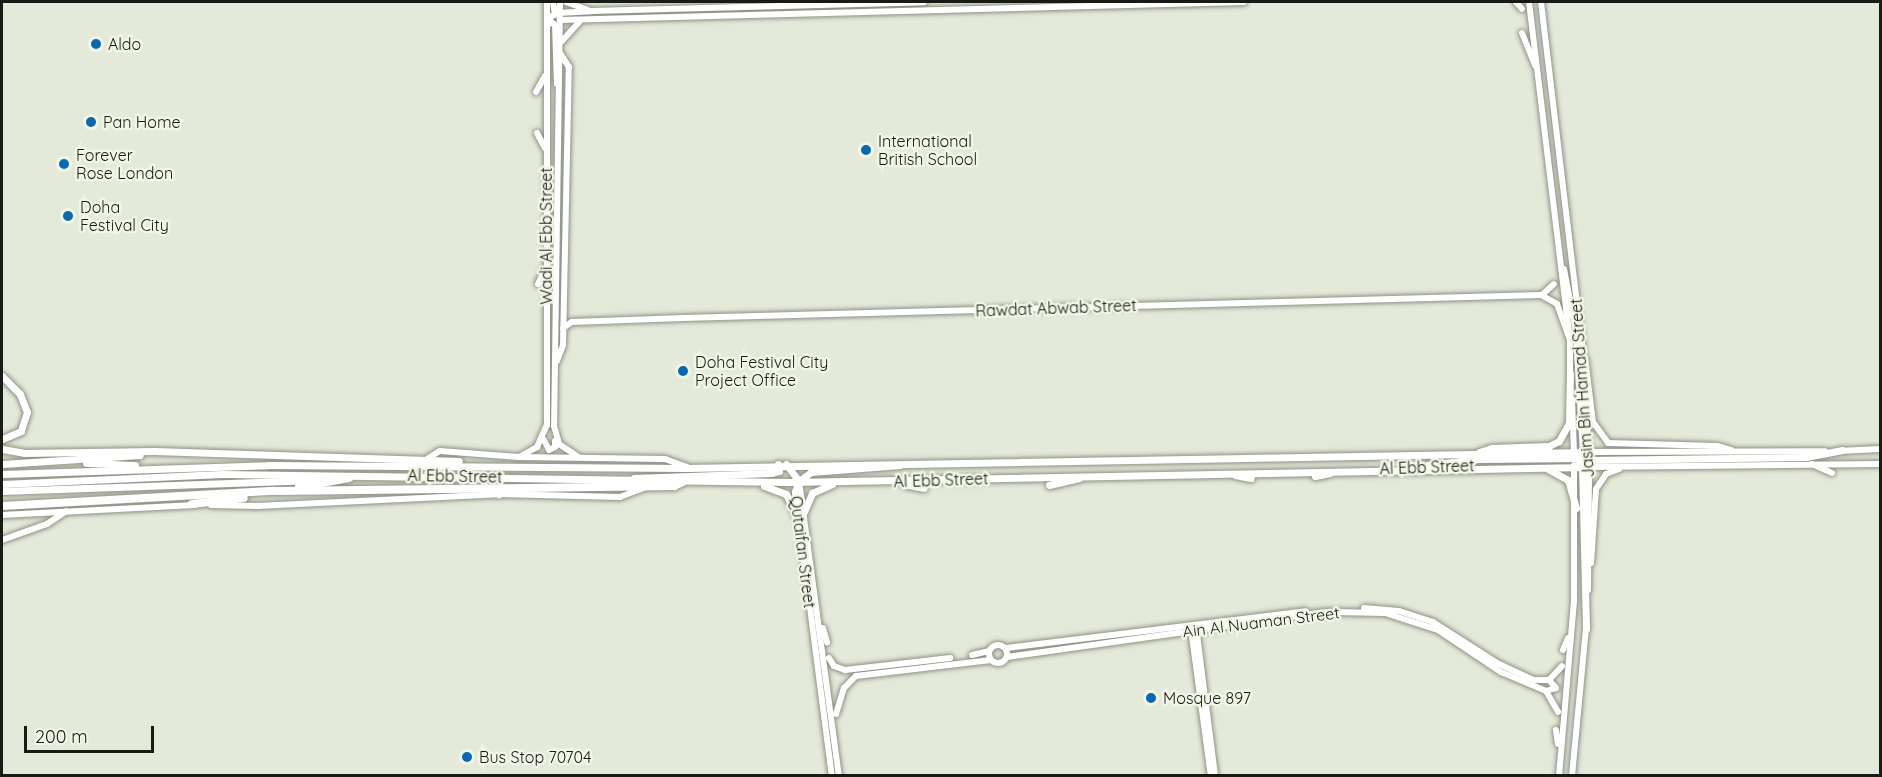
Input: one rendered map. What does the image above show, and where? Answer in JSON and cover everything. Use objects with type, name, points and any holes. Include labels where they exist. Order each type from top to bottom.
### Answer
[{"type":"highway","points":[[274,491],[349,478]]},
{"type":"highway","points":[[192,504],[291,492],[484,486],[649,486],[683,482]]},
{"type":"highway","points":[[484,486],[499,494]]},
{"type":"highway","points":[[3,505],[291,492]]},
{"type":"main road","points":[[1477,453],[1492,447],[1549,446],[1559,441],[1569,423],[1570,373]]},
{"type":"main road","points":[[2,376],[20,394],[27,412],[21,431],[2,439]]},
{"type":"main road","points":[[2,449],[24,453],[154,451],[427,459],[521,465]]},
{"type":"main road","points":[[1415,468],[1479,459],[1806,457],[1842,450]]},
{"type":"main road","points":[[2,464],[154,451]]},
{"type":"main road","name":"Al Ebb Street","points":[[2,474],[167,468],[521,465],[687,468],[782,464],[1477,453],[1582,459]]},
{"type":"main road","points":[[1582,459],[1586,629]]},
{"type":"main road","name":"Al Ebb Street","points":[[2,484],[190,474],[365,475],[587,482],[893,482],[1484,466],[1582,459]]},
{"type":"main road","points":[[66,460],[167,468]]},
{"type":"main road","points":[[587,482],[772,473],[779,471],[782,464],[798,482],[811,472],[908,463]]},
{"type":"main road","points":[[1484,466],[1494,470],[1556,471],[1571,486],[1576,508]]},
{"type":"main road","points":[[1315,476],[1342,470]]},
{"type":"main road","points":[[1211,472],[1251,478]]},
{"type":"main road","points":[[2,491],[349,478],[365,475]]},
{"type":"main road","points":[[1049,485],[1095,475]]},
{"type":"main road","points":[[735,482],[779,489],[789,498],[798,519]]},
{"type":"main road","points":[[804,512],[814,491],[840,482]]},
{"type":"main road","points":[[893,482],[924,488]]},
{"type":"street","name":"Wadi Al Ebb Street","points":[[545,434],[547,2]]},
{"type":"street","points":[[553,2],[558,16]]},
{"type":"street","name":"Wadi Al Ebb Street","points":[[555,436],[560,53],[558,16],[560,2]]},
{"type":"street","points":[[566,2],[591,11]]},
{"type":"street","points":[[558,16],[581,20],[627,14],[924,2]]},
{"type":"street","points":[[1047,6],[1067,2]]},
{"type":"street","points":[[547,22],[558,16],[591,11],[627,14],[1244,2]]},
{"type":"street","points":[[1516,2],[1522,9]]},
{"type":"street","name":"Jasim Bin Hamad Street","points":[[1529,2],[1570,340],[1570,373],[1582,459],[1576,508],[1574,602],[1559,774]]},
{"type":"street","name":"Jasim Bin Hamad Street","points":[[1541,2],[1582,348],[1582,459],[1589,566],[1586,629],[1572,776]]},
{"type":"street","points":[[560,44],[567,32],[581,20]]},
{"type":"street","points":[[547,22],[555,25],[555,71],[559,93]]},
{"type":"street","points":[[1522,33],[1538,68]]},
{"type":"street","name":"Wadi Al Ebb Street","points":[[555,364],[563,348],[569,65],[560,53]]},
{"type":"street","points":[[536,92],[545,75]]},
{"type":"street","points":[[537,133],[546,151]]},
{"type":"street","points":[[558,152],[566,162]]},
{"type":"street","points":[[1561,263],[1567,277],[1576,332],[1582,459]]},
{"type":"street","points":[[538,284],[546,265]]},
{"type":"street","points":[[556,275],[564,287]]},
{"type":"street","points":[[1540,295],[1554,284]]},
{"type":"street","name":"Rawdat Abwab Street","points":[[572,322],[1540,295],[1557,304],[1570,340]]},
{"type":"street","points":[[563,328],[572,322],[564,316]]},
{"type":"street","points":[[1582,348],[1588,367],[1593,422],[1604,440],[1619,446],[1717,446],[1734,452]]},
{"type":"street","points":[[545,434],[543,446],[549,450],[555,447],[555,436]]},
{"type":"street","points":[[519,457],[537,447],[545,434]]},
{"type":"street","points":[[555,436],[562,448],[578,457]]},
{"type":"street","name":"Al Ebb Street","points":[[1582,459],[1734,452],[1881,449]]},
{"type":"street","name":"Al Ebb Street","points":[[427,459],[440,452],[519,457],[664,459],[687,468]]},
{"type":"street","name":"Al Ebb Street","points":[[1582,459],[1669,465],[1881,464]]},
{"type":"street","points":[[1812,464],[1832,473]]},
{"type":"street","points":[[1589,566],[1600,481],[1618,469],[1661,468],[1669,465]]},
{"type":"street","name":"Qutaifan Street","points":[[798,482],[839,776]]},
{"type":"street","name":"Qutaifan Street","points":[[798,482],[795,492],[798,519],[832,776]]},
{"type":"street","points":[[2,515],[192,504],[257,506],[499,494],[620,497],[649,486]]},
{"type":"street","points":[[2,540],[47,524],[66,511]]},
{"type":"street","points":[[1563,650],[1574,602]]},
{"type":"street","name":"Ain Al Nuaman Street","points":[[1007,657],[1327,608],[1386,609],[1433,622],[1506,668],[1534,680],[1549,680]]},
{"type":"street","points":[[817,612],[827,642]]},
{"type":"street","name":"Ain Al Nuaman Street","points":[[1006,648],[1327,612],[1398,616],[1444,633],[1502,672],[1546,691]]},
{"type":"street","points":[[1194,628],[1211,776]]},
{"type":"street","points":[[1194,628],[1215,776]]},
{"type":"street","points":[[829,658],[834,666],[845,670],[989,651],[997,644],[1006,648],[1007,657],[999,663],[991,660],[864,674],[846,684],[836,714]]},
{"type":"street","points":[[989,651],[991,660]]},
{"type":"street","points":[[1558,712],[1546,691],[1556,688],[1549,680],[1562,666]]},
{"type":"street","points":[[845,670],[840,676],[846,684]]},
{"type":"street","points":[[1556,730],[1559,774]]},
{"type":"place","name":"Aldo","points":[[96,44]]},
{"type":"place","name":"Pan Home","points":[[91,122]]},
{"type":"place","name":"International British School","points":[[866,150]]},
{"type":"place","name":"Forever Rose London","points":[[64,164]]},
{"type":"place","name":"Doha Festival City","points":[[68,216]]},
{"type":"place","name":"Doha Festival City Project Office","points":[[683,371]]},
{"type":"place","name":"Mosque 897","points":[[1151,698]]},
{"type":"place","name":"Bus Stop 70704","points":[[467,757]]}]
